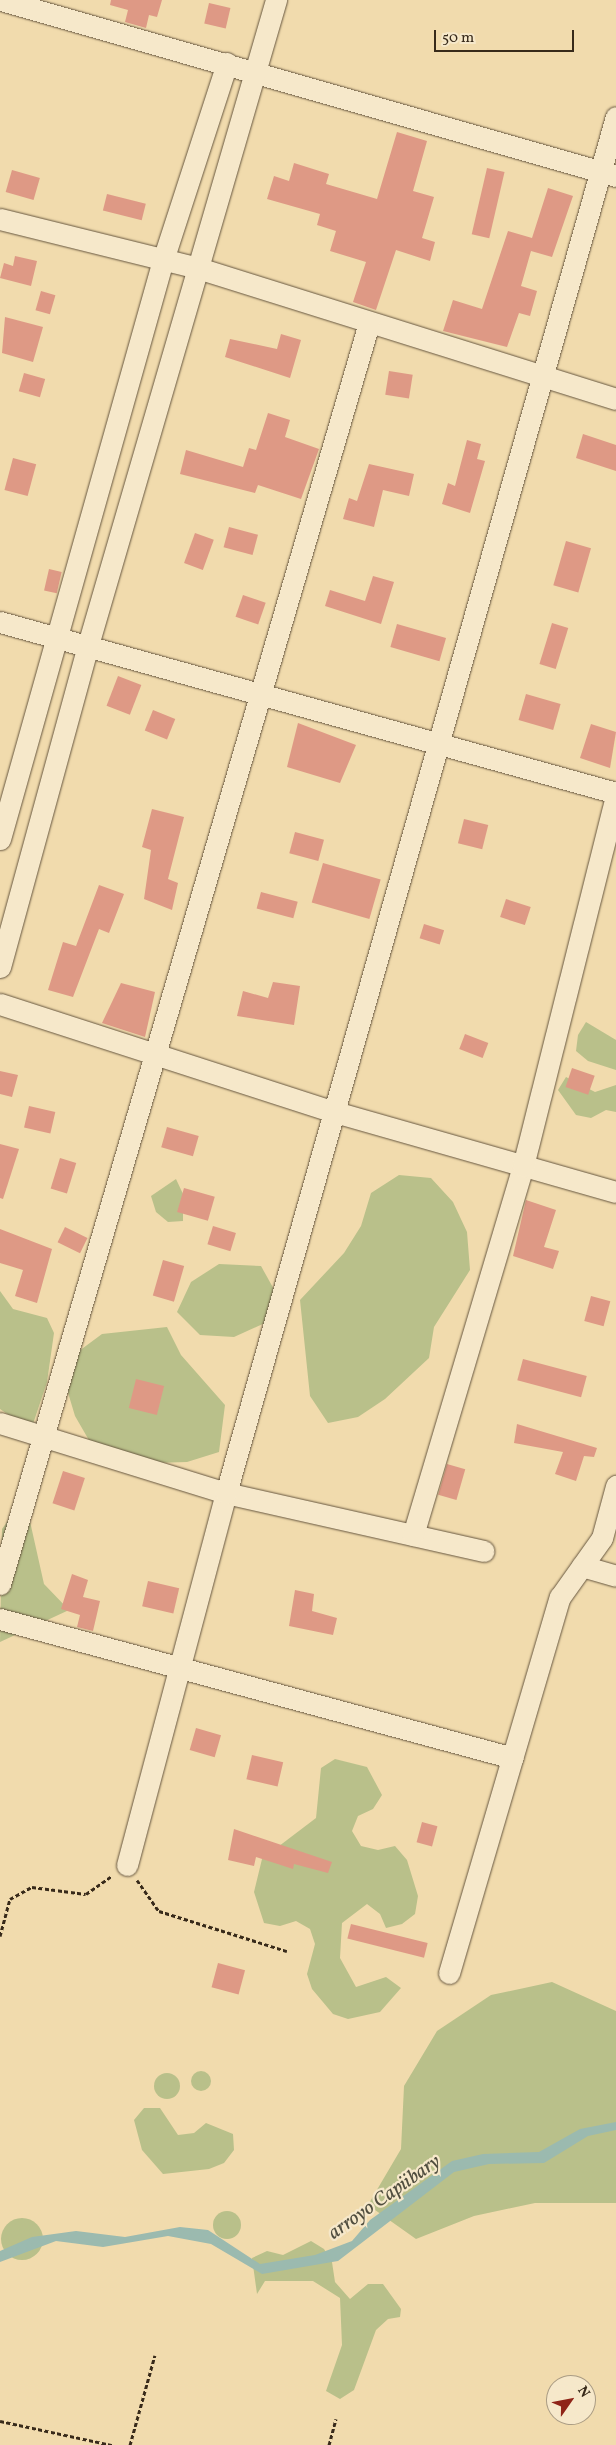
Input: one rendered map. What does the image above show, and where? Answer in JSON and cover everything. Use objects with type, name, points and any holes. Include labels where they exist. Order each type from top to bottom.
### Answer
[{"type":"street","points":[[1,0],[257,71],[608,174]]},
{"type":"street","points":[[0,967],[88,645],[257,71],[276,0]]},
{"type":"street","points":[[0,839],[163,260],[228,63]]},
{"type":"street","points":[[127,1865],[226,1493],[438,744],[542,379],[608,174],[616,117]]},
{"type":"street","points":[[0,219],[198,268],[542,379],[616,399]]},
{"type":"street","points":[[0,1584],[154,1052],[264,695],[369,323]]},
{"type":"street","points":[[0,622],[88,645],[616,794],[522,1166],[413,1535]]},
{"type":"street","points":[[0,1004],[154,1052],[334,1112],[616,1192]]},
{"type":"street","points":[[0,1423],[226,1493],[484,1551]]},
{"type":"street","points":[[449,1973],[560,1597],[602,1538],[616,1486]]},
{"type":"street","points":[[582,1566],[616,1576]]},
{"type":"street","points":[[0,1619],[179,1664],[513,1758]]},
{"type":"path","points":[[0,1936],[10,1899],[32,1887],[86,1894],[127,1865],[159,1911],[287,1951]]},
{"type":"path","points":[[130,2445],[155,2355]]},
{"type":"path","points":[[329,2445],[336,2419]]},
{"type":"path","points":[[0,2421],[112,2445]]},
{"type":"green space","points":[[586,1022],[616,1040],[616,1070],[588,1061],[576,1051],[578,1035]]},
{"type":"green space","points":[[566,1077],[595,1092],[616,1085],[616,1112],[606,1110],[591,1118],[576,1115],[558,1090]]},
{"type":"green space","points":[[399,1175],[431,1178],[453,1202],[467,1232],[470,1270],[434,1327],[429,1358],[385,1399],[358,1417],[328,1423],[310,1396],[300,1300],[344,1253],[361,1226],[371,1193]]},
{"type":"green space","points":[[176,1179],[183,1194],[183,1221],[168,1222],[156,1212],[151,1196]]},
{"type":"green space","points":[[219,1264],[261,1266],[276,1293],[265,1323],[234,1337],[200,1335],[177,1312],[191,1282]]},
{"type":"green space","points":[[0,1291],[13,1309],[47,1318],[54,1333],[47,1382],[31,1430],[0,1409]]},
{"type":"green space","points":[[167,1327],[181,1355],[225,1405],[219,1452],[187,1462],[153,1463],[90,1442],[75,1416],[66,1386],[75,1354],[102,1334]]},
{"type":"green space","points":[[12,1515],[29,1517],[44,1584],[69,1610],[0,1642],[2,1529]]},
{"type":"green space","points":[[335,1759],[367,1767],[382,1795],[373,1809],[358,1816],[352,1831],[361,1846],[378,1850],[395,1846],[407,1860],[418,1896],[415,1914],[402,1924],[386,1928],[380,1914],[367,1904],[342,1923],[340,1958],[356,1987],[386,1977],[401,1988],[380,2012],[348,2019],[333,2014],[312,1989],[307,1974],[315,1944],[310,1929],[296,1921],[280,1926],[264,1923],[254,1892],[262,1859],[316,1818],[321,1768]]},
{"type":"green space","points":[[552,1982],[616,2011],[616,2203],[535,2203],[474,2216],[416,2239],[368,2205],[401,2149],[404,2086],[437,2031],[491,1995]]},
{"type":"green space","points":[[201,2071],[208,2074],[211,2081],[208,2088],[201,2091],[194,2088],[191,2081],[194,2074]]},
{"type":"green space","points":[[167,2073],[176,2077],[180,2086],[176,2095],[167,2099],[158,2095],[154,2086],[158,2077]]},
{"type":"green space","points":[[144,2108],[160,2108],[178,2135],[194,2133],[206,2123],[233,2134],[234,2150],[224,2163],[209,2169],[163,2174],[142,2150],[134,2120]]},
{"type":"green space","points":[[227,2211],[237,2215],[241,2225],[237,2235],[227,2239],[217,2235],[213,2225],[217,2215]]},
{"type":"green space","points":[[22,2218],[37,2224],[43,2239],[37,2254],[22,2260],[7,2254],[1,2239],[7,2224]]},
{"type":"green space","points":[[311,2241],[324,2249],[332,2262],[335,2282],[350,2299],[368,2284],[383,2284],[401,2309],[400,2317],[388,2319],[376,2330],[354,2390],[340,2399],[326,2391],[342,2345],[340,2298],[313,2281],[265,2281],[257,2294],[252,2258],[267,2251],[283,2255]]},
{"type":"water","points":[[616,2122],[616,2130],[588,2136],[544,2163],[489,2164],[454,2172],[338,2261],[262,2274],[211,2244],[168,2236],[103,2247],[56,2241],[0,2262],[0,2251],[32,2237],[76,2231],[125,2237],[180,2227],[208,2230],[260,2264],[315,2255],[352,2241],[370,2220],[452,2161],[483,2154],[539,2152],[580,2129]]},
{"type":"building","points":[[111,0],[162,0],[157,17],[149,15],[146,28],[125,22],[128,10],[110,5]]},
{"type":"building","points":[[209,3],[230,8],[226,28],[204,23]]},
{"type":"building","points":[[397,132],[427,141],[413,191],[434,197],[422,238],[435,242],[430,261],[396,250],[376,310],[353,302],[366,262],[330,251],[336,231],[317,225],[320,214],[267,199],[274,176],[289,181],[294,163],[329,174],[326,184],[377,199]]},
{"type":"building","points":[[487,168],[505,172],[489,238],[472,234]]},
{"type":"building","points":[[12,170],[40,178],[34,200],[6,192]]},
{"type":"building","points":[[548,188],[573,196],[552,257],[531,251],[521,286],[537,291],[530,316],[519,313],[507,347],[443,331],[453,300],[482,309],[508,231],[532,238]]},
{"type":"building","points":[[107,194],[146,204],[142,220],[103,210]]},
{"type":"building","points":[[15,256],[37,261],[31,286],[0,278],[4,263],[13,266]]},
{"type":"building","points":[[41,291],[55,295],[50,314],[35,310]]},
{"type":"building","points":[[5,317],[43,327],[33,362],[2,353]]},
{"type":"building","points":[[281,334],[301,340],[290,378],[225,357],[230,339],[277,349]]},
{"type":"building","points":[[389,371],[413,375],[409,398],[385,395]]},
{"type":"building","points":[[24,373],[45,379],[40,397],[19,391]]},
{"type":"building","points":[[268,413],[290,420],[285,437],[319,449],[301,499],[258,485],[255,493],[180,474],[186,450],[243,467],[249,448],[256,450]]},
{"type":"building","points":[[583,434],[616,445],[616,471],[576,458]]},
{"type":"building","points":[[467,440],[481,444],[477,459],[485,461],[470,513],[442,504],[448,483],[455,486]]},
{"type":"building","points":[[13,458],[36,464],[28,496],[4,490]]},
{"type":"building","points":[[369,464],[414,474],[409,496],[383,490],[374,527],[343,519],[349,498],[357,501]]},
{"type":"building","points":[[229,527],[258,535],[253,555],[224,547]]},
{"type":"building","points":[[195,533],[214,540],[203,570],[184,563]]},
{"type":"building","points":[[566,541],[591,548],[578,592],[553,585]]},
{"type":"building","points":[[49,569],[62,572],[57,593],[44,590]]},
{"type":"building","points":[[373,576],[394,582],[381,624],[325,606],[330,590],[365,601]]},
{"type":"building","points":[[243,595],[266,603],[258,625],[236,617]]},
{"type":"building","points":[[552,623],[568,628],[556,669],[539,664]]},
{"type":"building","points":[[397,624],[446,638],[439,661],[390,647]]},
{"type":"building","points":[[118,676],[141,685],[130,715],[107,706]]},
{"type":"building","points":[[526,694],[561,704],[553,730],[519,720]]},
{"type":"building","points":[[153,710],[175,719],[167,739],[145,730]]},
{"type":"building","points":[[298,723],[356,745],[340,783],[287,767]]},
{"type":"building","points":[[591,724],[616,732],[610,768],[580,758]]},
{"type":"building","points":[[152,809],[184,817],[168,879],[178,883],[172,910],[144,899],[151,850],[142,847]]},
{"type":"building","points":[[464,819],[488,825],[482,849],[458,843]]},
{"type":"building","points":[[295,832],[324,840],[318,861],[289,853]]},
{"type":"building","points":[[323,863],[381,880],[369,919],[312,902]]},
{"type":"building","points":[[99,885],[124,894],[109,933],[99,929],[73,997],[48,990],[63,942],[76,946]]},
{"type":"building","points":[[261,892],[298,902],[293,918],[257,908]]},
{"type":"building","points":[[506,899],[531,907],[525,925],[500,917]]},
{"type":"building","points":[[424,924],[444,930],[440,944],[420,938]]},
{"type":"building","points":[[273,982],[300,986],[294,1025],[237,1016],[243,991],[268,998]]},
{"type":"building","points":[[121,983],[155,992],[145,1037],[102,1023]]},
{"type":"building","points":[[465,1034],[488,1043],[483,1058],[459,1049]]},
{"type":"building","points":[[572,1068],[595,1076],[588,1095],[565,1087]]},
{"type":"building","points":[[0,1071],[18,1075],[12,1097],[0,1094]]},
{"type":"building","points":[[29,1106],[55,1112],[50,1134],[24,1127]]},
{"type":"building","points":[[167,1127],[199,1136],[193,1156],[161,1147]]},
{"type":"building","points":[[0,1144],[19,1149],[3,1199],[0,1198]]},
{"type":"building","points":[[60,1158],[76,1163],[67,1194],[51,1189]]},
{"type":"building","points":[[184,1188],[215,1197],[208,1221],[177,1212]]},
{"type":"building","points":[[526,1200],[556,1210],[544,1247],[559,1251],[553,1269],[513,1256]]},
{"type":"building","points":[[213,1226],[236,1233],[230,1251],[207,1244]]},
{"type":"building","points":[[65,1227],[87,1238],[80,1253],[58,1242]]},
{"type":"building","points":[[0,1229],[52,1249],[37,1303],[15,1296],[23,1270],[0,1263]]},
{"type":"building","points":[[163,1260],[184,1266],[174,1302],[153,1296]]},
{"type":"building","points":[[591,1296],[610,1301],[604,1326],[584,1321]]},
{"type":"building","points":[[523,1359],[587,1376],[581,1397],[517,1380]]},
{"type":"building","points":[[136,1379],[164,1386],[157,1415],[129,1408]]},
{"type":"building","points":[[517,1424],[597,1448],[594,1457],[584,1456],[576,1481],[555,1474],[563,1452],[514,1443]]},
{"type":"building","points":[[447,1464],[465,1469],[456,1500],[438,1495]]},
{"type":"building","points":[[63,1471],[85,1478],[74,1510],[52,1503]]},
{"type":"building","points":[[72,1574],[88,1580],[83,1597],[100,1601],[93,1631],[77,1627],[80,1615],[61,1609]]},
{"type":"building","points":[[148,1581],[179,1588],[173,1614],[142,1606]]},
{"type":"building","points":[[295,1590],[314,1594],[312,1611],[337,1618],[333,1635],[289,1626]]},
{"type":"building","points":[[196,1728],[221,1735],[215,1757],[190,1750]]},
{"type":"building","points":[[252,1755],[283,1762],[278,1787],[246,1779]]},
{"type":"building","points":[[422,1822],[437,1826],[432,1846],[417,1842]]},
{"type":"building","points":[[234,1829],[332,1862],[328,1873],[294,1864],[293,1869],[256,1857],[254,1866],[228,1860]]},
{"type":"building","points":[[351,1924],[428,1943],[424,1958],[347,1939]]},
{"type":"building","points":[[218,1963],[245,1970],[239,1994],[212,1987]]},
{"type":"water label","name":"arroyo Capiibary","points":[[385,2198]]}]
